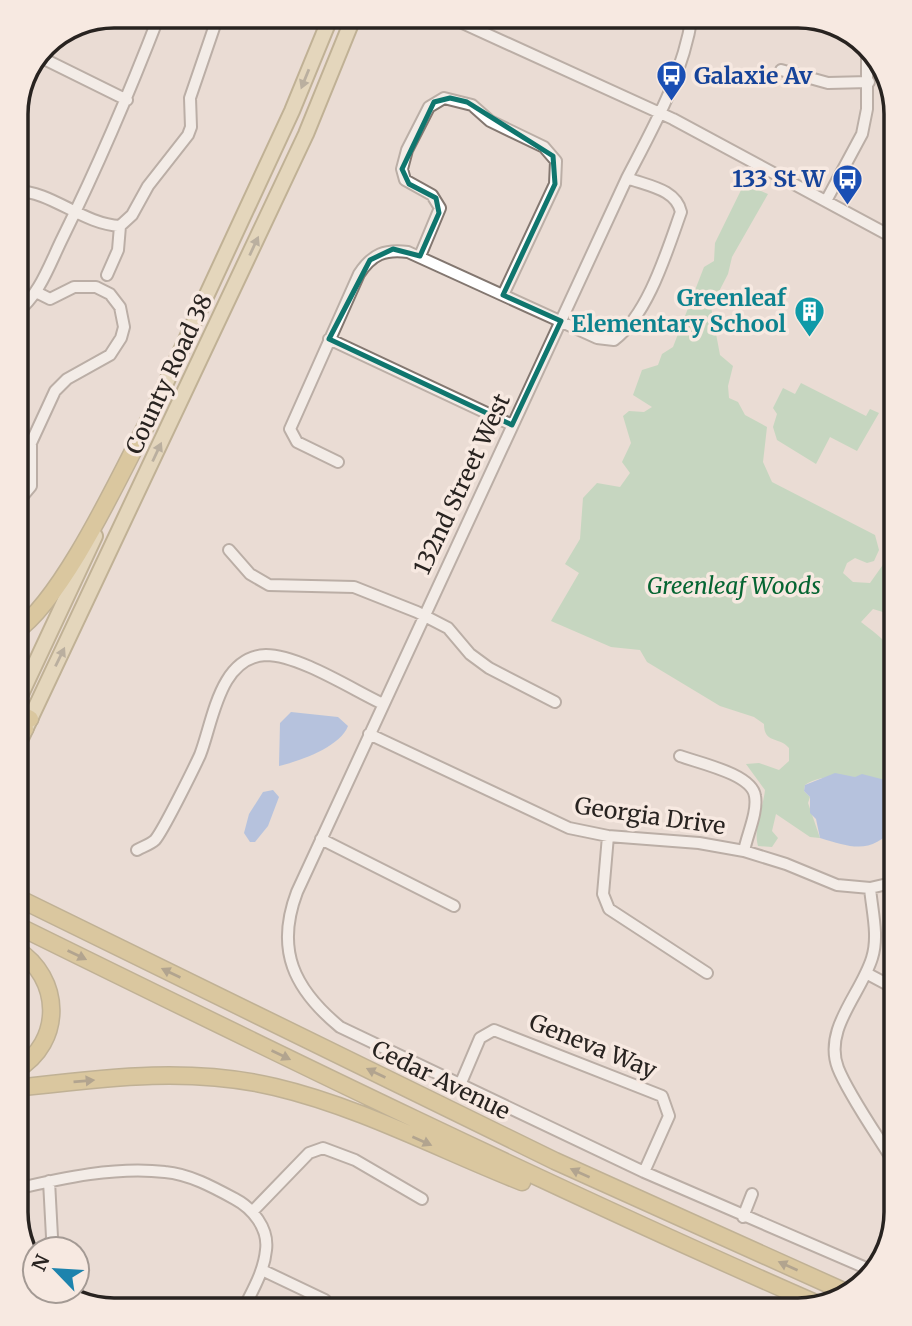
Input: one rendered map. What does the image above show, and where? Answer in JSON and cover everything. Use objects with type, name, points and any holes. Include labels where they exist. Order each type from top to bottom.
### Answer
[{"type":"highway","points":[[28,622],[76,555],[150,418]]},
{"type":"highway","name":"Cedar Avenue","points":[[28,901],[66,922],[555,1161],[838,1288]]},
{"type":"highway","name":"Cedar Avenue","points":[[28,931],[419,1123],[662,1236],[803,1298]]},
{"type":"highway","points":[[28,957],[44,977],[52,1009],[42,1044],[28,1063]]},
{"type":"highway","points":[[28,1087],[157,1074],[210,1076],[273,1086],[343,1107],[440,1149],[662,1236]]},
{"type":"main road","name":"County Road 38","points":[[28,679],[292,111],[326,28]]},
{"type":"main road","name":"County Road 38","points":[[28,709],[306,134],[349,28]]},
{"type":"street","points":[[28,300],[36,292],[75,214],[127,100],[154,28]]},
{"type":"street","points":[[107,275],[118,250],[120,226],[132,215],[148,186],[188,135],[191,127],[190,98],[214,28]]},
{"type":"street","points":[[473,28],[661,113],[884,232]]},
{"type":"street","name":"132nd Street West","points":[[460,1085],[340,1027],[309,998],[294,974],[287,934],[290,911],[512,425],[661,113],[678,74],[689,28]]},
{"type":"street","points":[[47,60],[127,100]]},
{"type":"street","points":[[826,201],[862,134],[869,82],[868,64]]},
{"type":"street","points":[[781,70],[828,83],[869,82]]},
{"type":"street","points":[[420,256],[440,208],[432,195],[405,180],[403,161],[429,107],[438,100],[450,98],[472,105],[486,119],[544,147],[556,161],[555,184],[503,295]]},
{"type":"street","points":[[338,462],[297,442],[289,429],[359,274],[370,260],[393,249],[420,256],[607,342],[614,340],[631,324],[647,296],[681,212],[679,201],[672,195],[628,178]]},
{"type":"street","points":[[28,194],[40,196],[75,214],[120,226]]},
{"type":"street","points":[[28,490],[31,486],[31,443],[55,391],[67,379],[110,355],[117,348],[124,327],[120,307],[103,290],[74,287],[50,299],[36,292]]},
{"type":"street","points":[[329,339],[512,425]]},
{"type":"street","points":[[229,550],[250,574],[269,585],[354,587],[382,595],[448,628],[470,654],[489,668],[555,702]]},
{"type":"street","points":[[137,850],[155,840],[200,755],[211,715],[228,680],[244,661],[265,655],[290,660],[383,704]]},
{"type":"street","name":"Georgia Drive","points":[[369,734],[569,828],[608,836],[699,843],[744,851],[786,864],[837,885],[870,888],[884,884]]},
{"type":"street","points":[[680,756],[741,778],[752,787],[756,799],[744,851]]},
{"type":"street","points":[[608,836],[603,894],[609,909],[707,973]]},
{"type":"street","points":[[321,839],[454,906]]},
{"type":"street","points":[[870,888],[875,939],[866,973],[837,1031],[835,1050],[838,1069],[884,1146]]},
{"type":"street","points":[[866,973],[884,983]]},
{"type":"street","name":"Geneva Way","points":[[460,1085],[481,1038],[494,1030],[662,1096],[669,1116],[644,1172]]},
{"type":"street","points":[[460,1085],[743,1217],[864,1267]]},
{"type":"street","points":[[252,1212],[309,1153],[323,1148],[355,1160],[422,1199]]},
{"type":"street","points":[[28,1186],[136,1170],[166,1172],[202,1183],[247,1205],[261,1224],[267,1248],[248,1298]]},
{"type":"street","points":[[49,1181],[52,1235]]},
{"type":"street","points":[[743,1217],[752,1194]]},
{"type":"street","points":[[261,1270],[321,1298]]},
{"type":"highlighted area","points":[[450,98],[467,102],[553,156],[555,184],[503,295],[561,321],[512,425],[329,339],[370,260],[393,249],[420,256],[439,213],[436,198],[409,184],[402,169],[434,102]]},
{"type":"green space","name":"Greenleaf Woods","points":[[744,184],[768,194],[732,257],[728,274],[711,307],[720,355],[733,366],[728,386],[729,398],[738,402],[745,415],[767,427],[763,462],[772,482],[875,535],[879,550],[874,561],[867,563],[855,558],[847,563],[843,573],[853,582],[870,583],[884,563],[884,612],[873,609],[861,622],[884,641],[884,780],[834,777],[805,785],[804,791],[810,797],[808,803],[820,838],[810,837],[776,814],[772,831],[778,838],[772,847],[758,846],[757,825],[765,790],[746,764],[759,763],[779,770],[789,761],[789,748],[769,737],[764,724],[754,717],[720,706],[647,662],[640,650],[611,647],[551,621],[579,573],[565,564],[580,539],[583,498],[597,483],[620,487],[630,473],[622,462],[631,443],[623,416],[629,411],[644,412],[652,407],[633,395],[642,370],[658,365],[662,354],[673,347],[704,267],[714,261],[715,243]]},
{"type":"green space","points":[[801,383],[866,416],[870,409],[879,413],[857,451],[830,437],[816,464],[777,440],[773,427],[777,414],[773,408],[783,388],[795,394]]},
{"type":"water","points":[[291,712],[338,717],[348,726],[344,734],[328,747],[298,761],[279,766],[280,723]]},
{"type":"water","points":[[835,773],[855,777],[862,774],[884,780],[884,837],[870,845],[861,846],[820,838],[816,819],[810,813],[810,797],[804,791],[805,785]]},
{"type":"water","points":[[273,790],[279,797],[268,826],[255,842],[250,842],[244,833],[249,814],[263,792]]},
{"type":"place","name":"Galaxie Av","points":[[671,103]]},
{"type":"place","name":"133 St W","points":[[848,206]]},
{"type":"place","name":"Greenleaf Elementary School","points":[[809,338]]}]
